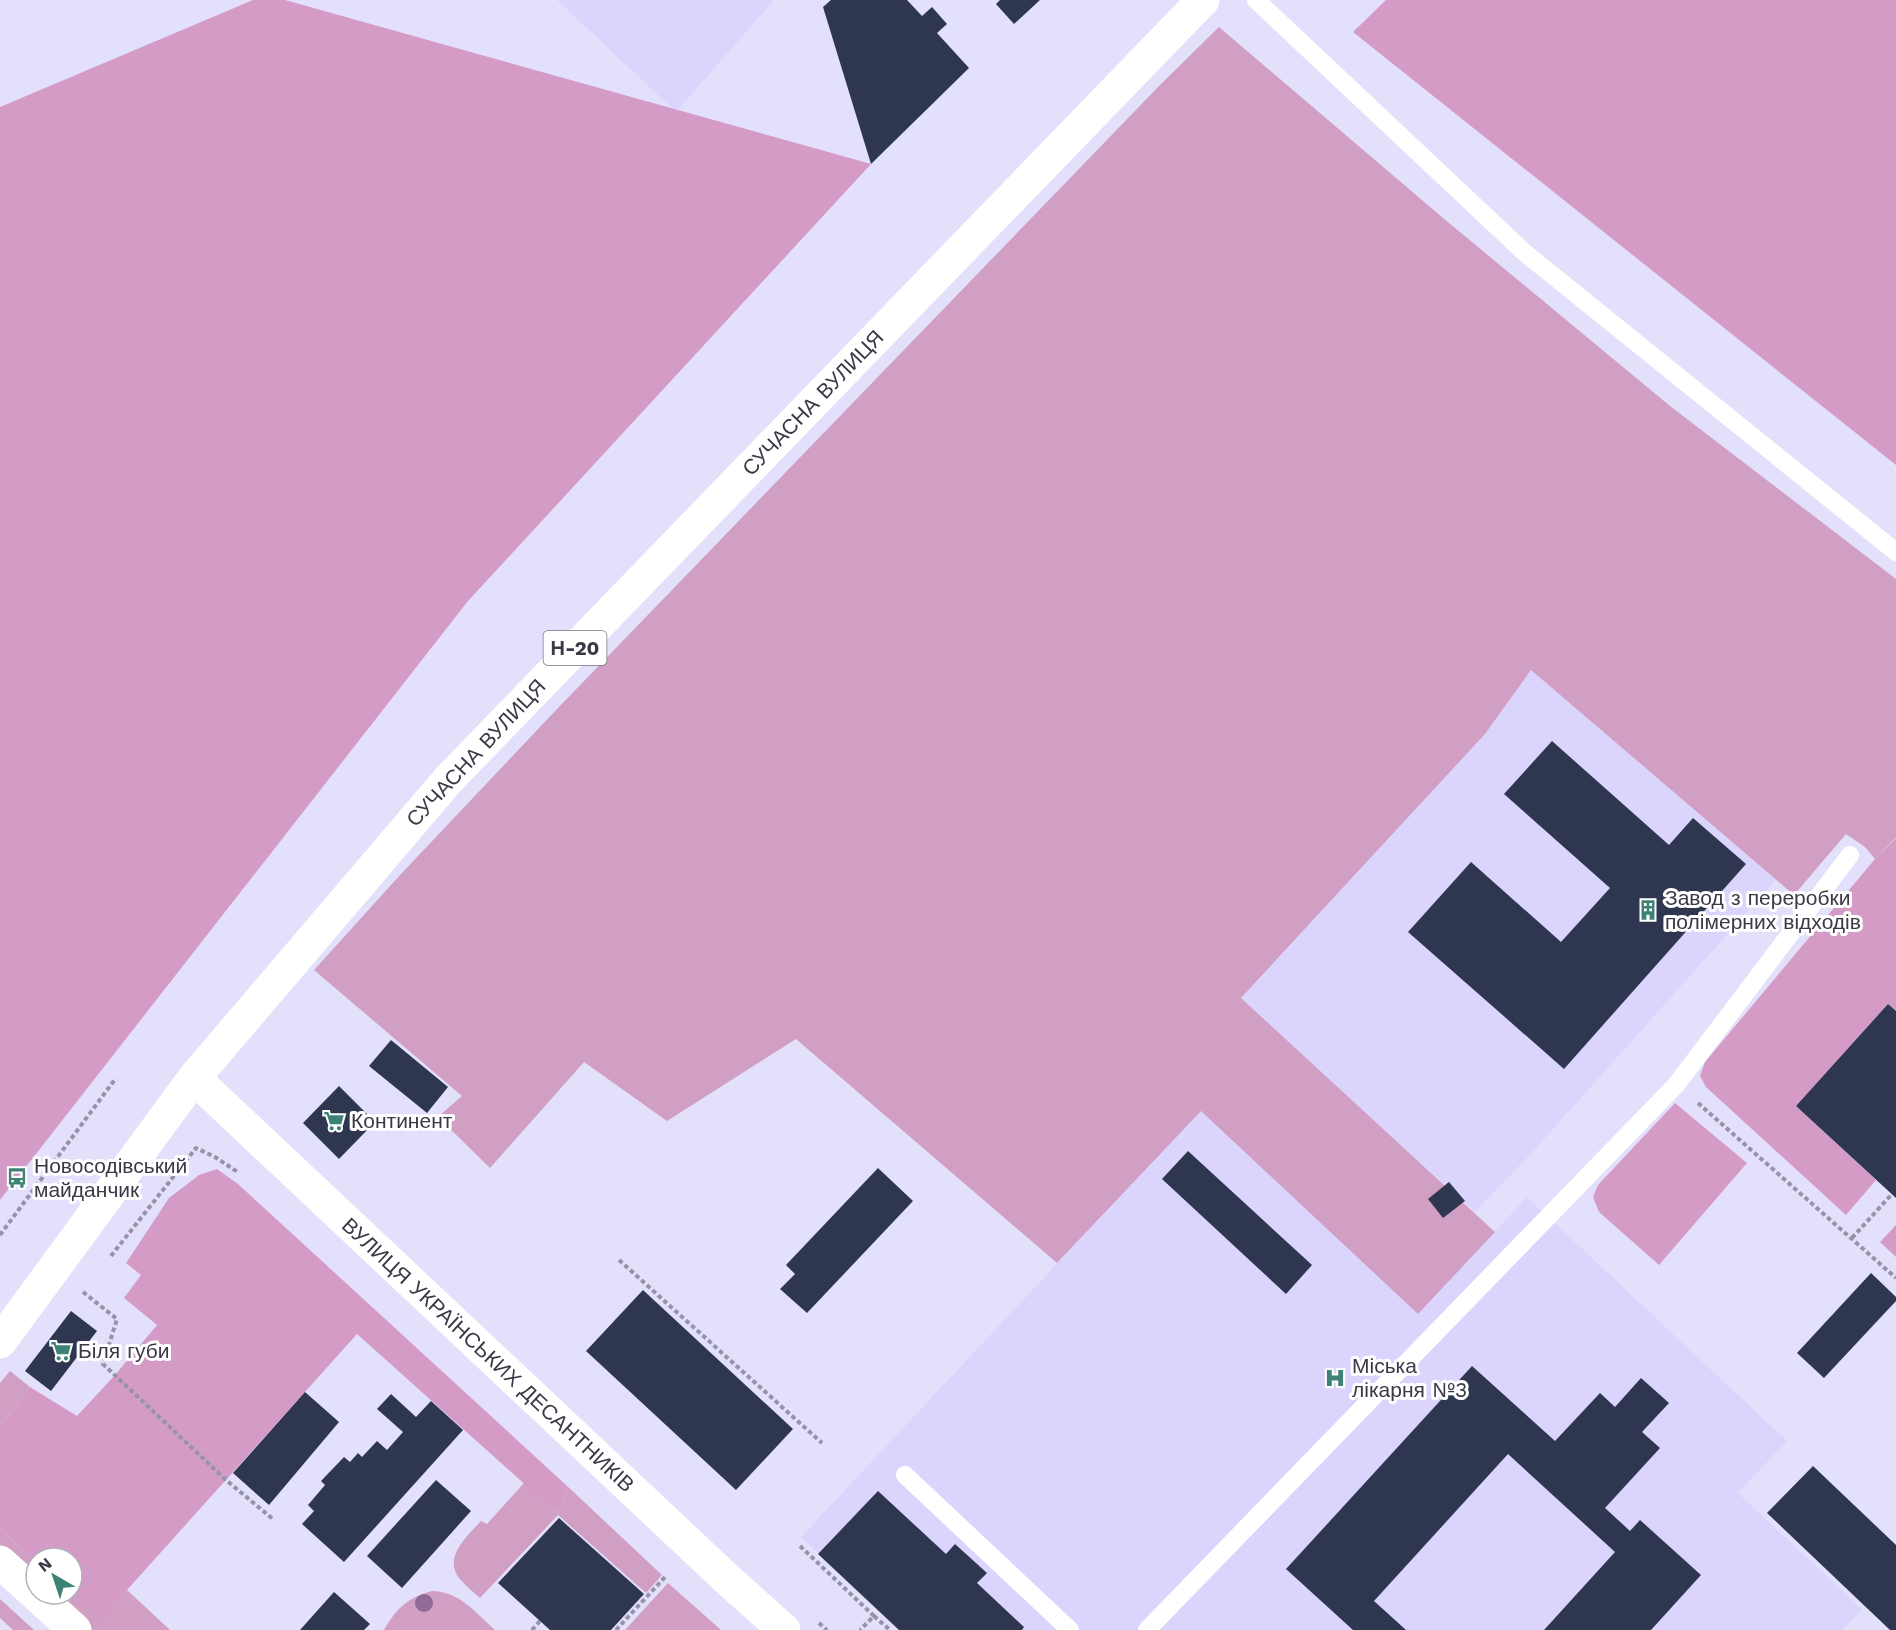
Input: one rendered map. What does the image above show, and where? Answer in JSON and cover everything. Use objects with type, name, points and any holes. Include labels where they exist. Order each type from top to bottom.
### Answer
[{"type":"main road","name":"СУЧАСНА ВУЛИЦЯ","points":[[0,1342],[194,1078],[448,780],[1203,0]]},
{"type":"main road","name":"ВУЛИЦЯ УКРАЇНСЬКИХ ДЕСАНТНИКІВ","points":[[194,1078],[727,1580],[784,1630]]},
{"type":"main road","points":[[0,1562],[75,1630]]},
{"type":"lane","points":[[1256,0],[1525,253],[1896,552]]},
{"type":"lane","points":[[1147,1630],[1677,1085],[1850,855]]},
{"type":"lane","points":[[905,1475],[1070,1630]]},
{"type":"path","points":[[0,1234],[116,1078]]},
{"type":"path","points":[[1677,1085],[1896,1278]]},
{"type":"path","points":[[1852,1238],[1892,1194]]},
{"type":"path","points":[[619,1260],[822,1443]]},
{"type":"path","points":[[83,1292],[117,1318],[103,1364],[226,1480],[274,1520]]},
{"type":"path","points":[[800,1546],[890,1630]]},
{"type":"path","points":[[616,1630],[667,1575]]},
{"type":"path","points":[[860,1630],[874,1616]]},
{"type":"path","points":[[532,1630],[540,1621]]},
{"type":"shaded area","points":[[253,0],[285,0],[871,164],[468,601],[0,1200],[0,107]]},
{"type":"shaded area","points":[[557,0],[774,0],[676,112]]},
{"type":"shaded area","points":[[1386,0],[1896,0],[1896,465],[1353,32]]},
{"type":"shaded area","points":[[1219,27],[1443,218],[1670,406],[1896,579],[1896,837],[1875,859],[1865,847],[1846,834],[1794,895],[1531,670],[1485,734],[1241,998],[1495,1232],[1418,1314],[1201,1111],[1057,1263],[796,1039],[667,1121],[584,1062],[490,1168],[438,1117],[462,1096],[314,970],[557,709],[1160,85]]},
{"type":"shaded area","points":[[1531,670],[1776,880],[1529,1156],[1475,1212],[1240,999],[1485,734]]},
{"type":"shaded area","points":[[1896,838],[1896,1011],[1888,1004],[1796,1106],[1876,1180],[1846,1215],[1706,1087],[1700,1076],[1705,1062],[1875,859]]},
{"type":"shaded area","points":[[1675,1103],[1747,1163],[1659,1265],[1599,1212],[1593,1197],[1598,1185]]},
{"type":"shaded area","name":"Міська лікарня №3","points":[[1201,1110],[1418,1314],[1527,1197],[1787,1441],[1738,1493],[1862,1609],[1842,1630],[900,1630],[801,1537]]},
{"type":"shaded area","points":[[217,1169],[238,1184],[566,1485],[558,1514],[357,1334],[127,1590],[102,1621],[84,1605],[84,1546],[24,1546],[24,1550],[0,1529],[0,1427],[30,1387],[77,1416],[157,1325],[124,1298],[141,1275],[126,1263],[169,1198],[199,1175]]},
{"type":"shaded area","points":[[1896,1225],[1896,1257],[1880,1242]]},
{"type":"shaded area","points":[[10,1371],[30,1387],[0,1427],[0,1383]]},
{"type":"shaded area","points":[[524,1483],[558,1514],[566,1485],[662,1575],[646,1593],[558,1515],[480,1598],[459,1578],[454,1562],[456,1554],[464,1540],[481,1521],[487,1524]]},
{"type":"shaded area","points":[[0,1529],[24,1550],[24,1572],[0,1549]]},
{"type":"shaded area","points":[[668,1583],[721,1630],[625,1630]]},
{"type":"shaded area","points":[[127,1590],[170,1630],[87,1630],[61,1606],[84,1604],[102,1620]]},
{"type":"shaded area","points":[[432,1591],[442,1592],[459,1599],[495,1630],[384,1630],[404,1605]]},
{"type":"shaded area","points":[[0,1599],[34,1630],[13,1630],[0,1618]]},
{"type":"building","points":[[831,0],[907,0],[922,16],[932,7],[947,24],[937,33],[969,68],[871,164],[823,7]]},
{"type":"building","points":[[1000,0],[1040,0],[1014,24],[996,4]]},
{"type":"building","name":"Завод з переробки полімерних відходів","points":[[1552,741],[1669,845],[1693,818],[1746,864],[1564,1069],[1408,932],[1471,862],[1561,942],[1610,888],[1504,794]]},
{"type":"building","points":[[1888,1004],[1896,1011],[1896,1198],[1796,1106]]},
{"type":"building","points":[[391,1040],[448,1087],[427,1113],[369,1066]]},
{"type":"building","points":[[339,1086],[375,1122],[339,1159],[303,1123]]},
{"type":"building","points":[[1188,1151],[1312,1265],[1286,1294],[1162,1179]]},
{"type":"building","points":[[878,1168],[913,1201],[807,1313],[780,1289],[795,1274],[786,1265]]},
{"type":"building","points":[[1449,1182],[1465,1201],[1443,1218],[1428,1199]]},
{"type":"building","points":[[1871,1273],[1896,1297],[1896,1301],[1824,1378],[1797,1353]]},
{"type":"building","points":[[643,1290],[793,1429],[736,1490],[586,1351]]},
{"type":"building","name":"Біля губи","points":[[71,1311],[97,1331],[51,1391],[25,1371]]},
{"type":"building","points":[[1472,1366],[1555,1441],[1600,1393],[1615,1407],[1641,1378],[1669,1403],[1642,1432],[1660,1448],[1605,1508],[1630,1531],[1640,1520],[1701,1575],[1651,1630],[1544,1630],[1615,1552],[1508,1454],[1374,1601],[1406,1630],[1353,1630],[1286,1569]]},
{"type":"building","points":[[305,1392],[339,1422],[269,1505],[233,1473]]},
{"type":"building","points":[[391,1394],[416,1417],[431,1401],[463,1430],[344,1562],[302,1524],[314,1511],[308,1505],[325,1485],[321,1481],[344,1457],[350,1462],[358,1453],[362,1457],[377,1441],[387,1450],[403,1432],[377,1409]]},
{"type":"building","points":[[1813,1466],[1896,1545],[1896,1630],[1890,1630],[1767,1513]]},
{"type":"building","points":[[436,1480],[471,1511],[402,1588],[367,1556]]},
{"type":"building","points":[[878,1491],[946,1554],[955,1544],[987,1573],[977,1583],[1024,1627],[1022,1630],[899,1630],[818,1554]]},
{"type":"building","points":[[559,1518],[644,1594],[611,1630],[550,1630],[498,1583]]},
{"type":"building","points":[[334,1592],[370,1624],[364,1630],[300,1630]]},
{"type":"place","name":"Завод з переробки полімерних відходів","points":[[1648,910]]},
{"type":"place","name":"Континент","points":[[334,1121]]},
{"type":"place","name":"Новосодівський майданчик","points":[[17,1178]]},
{"type":"place","name":"Біля губи","points":[[61,1351]]},
{"type":"place","name":"Міська лікарня №3","points":[[1335,1378]]}]
